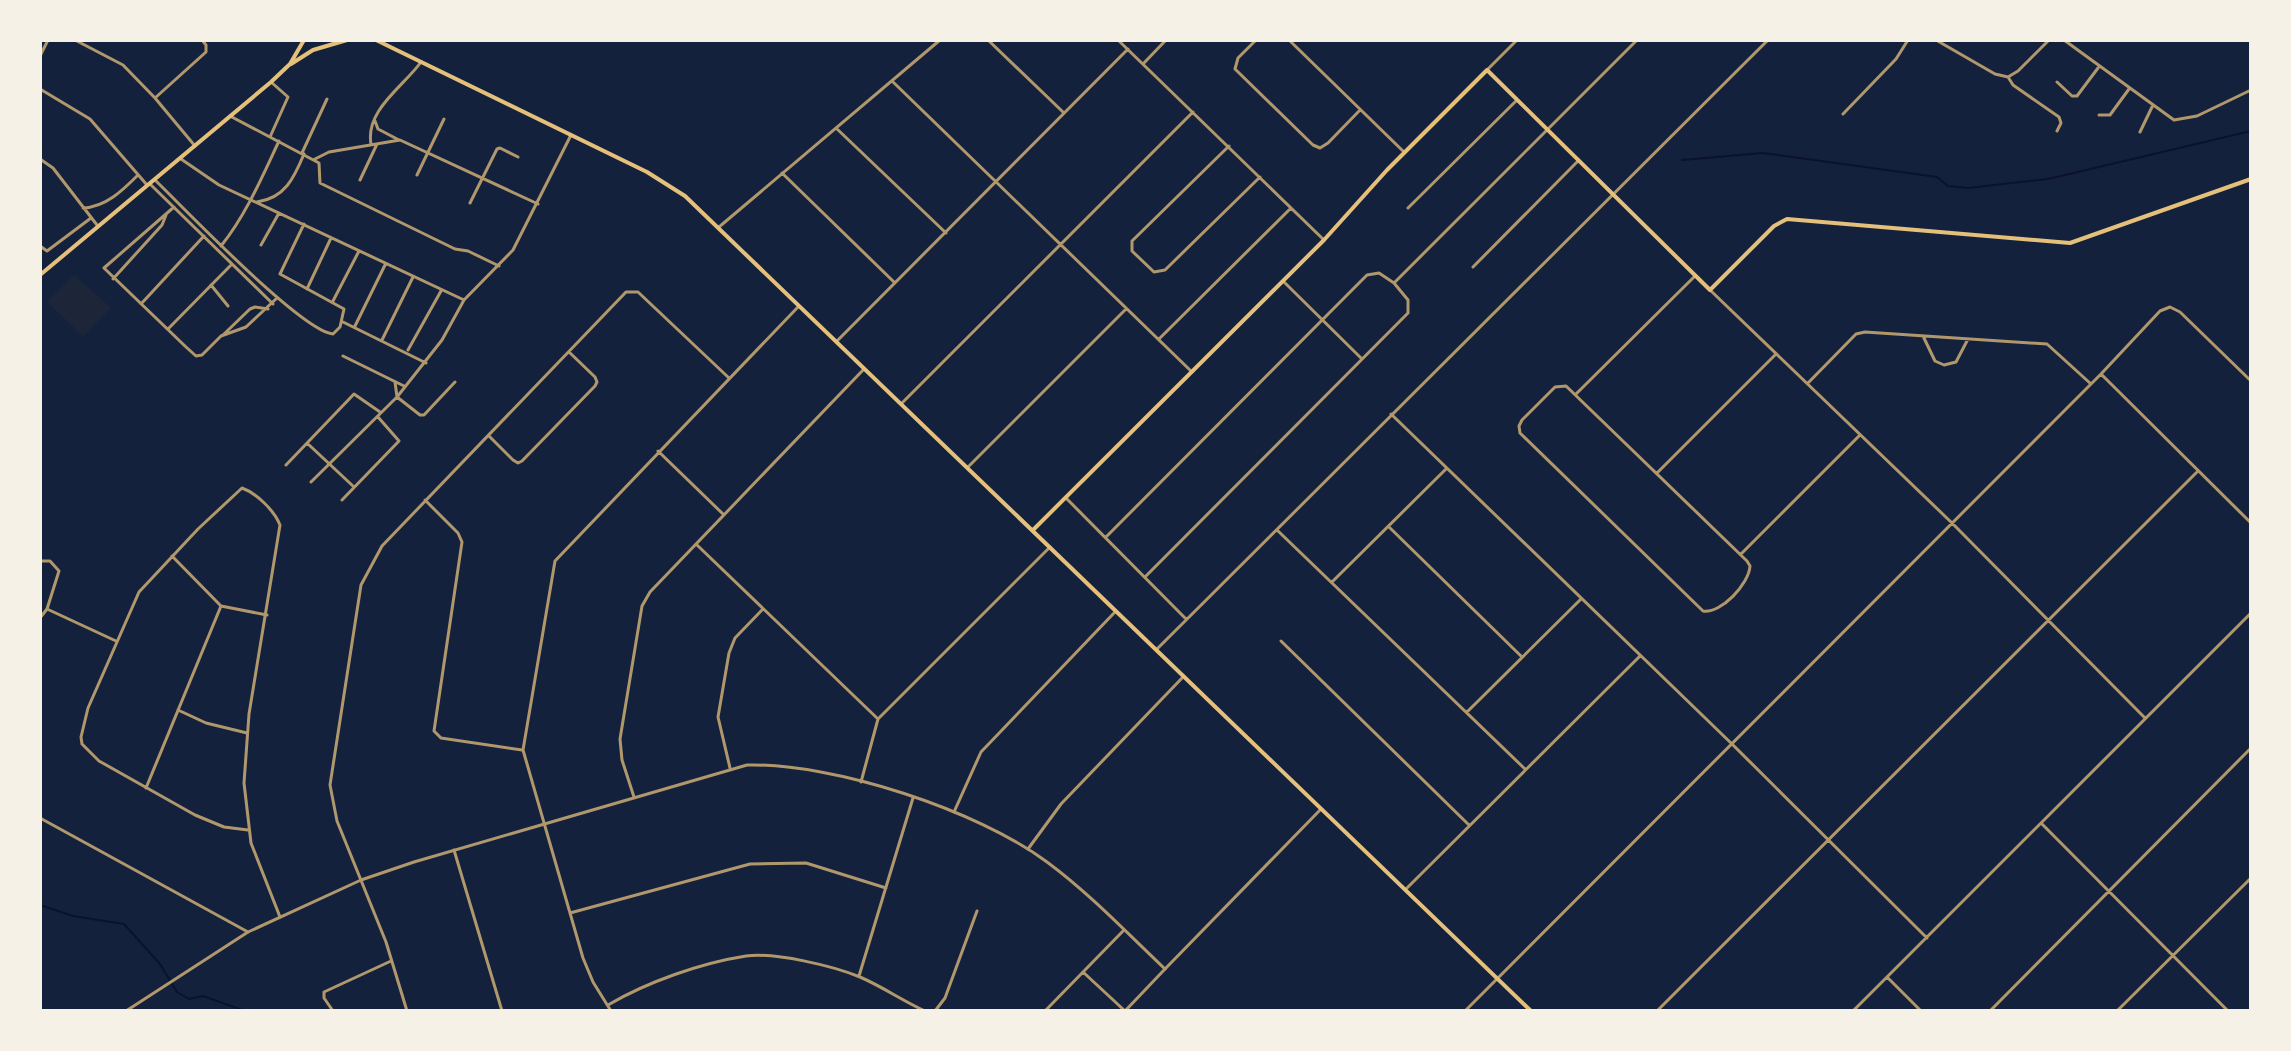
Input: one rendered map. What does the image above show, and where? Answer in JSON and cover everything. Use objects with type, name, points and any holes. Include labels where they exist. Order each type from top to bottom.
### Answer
[{"type":"main road","points":[[290,64],[304,40]]},
{"type":"main road","points":[[40,275],[290,64],[313,50],[347,40]]},
{"type":"main road","points":[[368,40],[377,40],[668,184],[719,227],[1531,1011]]},
{"type":"main road","points":[[1033,530],[1324,240],[1404,152],[1487,70],[1710,290],[1774,226],[1787,219],[2070,243],[2251,179]]},
{"type":"street","points":[[40,56],[48,40]]},
{"type":"street","points":[[75,40],[123,65],[195,146]]},
{"type":"street","points":[[155,98],[206,52],[202,40]]},
{"type":"street","points":[[719,227],[940,40]]},
{"type":"street","points":[[988,40],[1064,113]]},
{"type":"street","points":[[1118,40],[1324,240]]},
{"type":"street","points":[[1143,64],[1166,40]]},
{"type":"street","points":[[1256,40],[1238,58],[1234,66],[1237,73],[1316,147],[1328,143],[1360,110]]},
{"type":"street","points":[[1289,40],[1404,152]]},
{"type":"street","points":[[1487,70],[1517,40]]},
{"type":"street","points":[[1394,283],[1637,40]]},
{"type":"street","points":[[1157,649],[1768,40]]},
{"type":"street","points":[[1843,114],[1896,59],[1908,40]]},
{"type":"street","points":[[1936,40],[1995,74],[2008,77],[2049,40]]},
{"type":"street","points":[[2064,40],[2170,118],[2183,120],[2251,90]]},
{"type":"street","points":[[837,341],[1128,49]]},
{"type":"street","points":[[371,144],[370,133],[388,99],[407,82],[421,62]]},
{"type":"street","points":[[2057,82],[2072,96],[2077,96],[2099,67]]},
{"type":"street","points":[[2008,77],[2013,85],[2059,117],[2061,123],[2057,131]]},
{"type":"street","points":[[892,81],[1192,372]]},
{"type":"street","points":[[270,137],[288,97],[271,82]]},
{"type":"street","points":[[40,89],[90,119],[138,175],[195,219],[273,304]]},
{"type":"street","points":[[2099,115],[2110,115],[2129,89]]},
{"type":"street","points":[[257,202],[273,199],[286,188],[327,99]]},
{"type":"street","points":[[1408,208],[1517,100]]},
{"type":"street","points":[[2140,132],[2153,106]]},
{"type":"street","points":[[902,403],[1193,112]]},
{"type":"street","points":[[230,116],[315,159],[320,165],[320,183],[455,249],[468,251],[499,266]]},
{"type":"street","points":[[417,175],[444,119]]},
{"type":"street","points":[[375,121],[378,129],[538,204]]},
{"type":"street","points":[[836,128],[946,233]]},
{"type":"street","points":[[311,482],[397,397],[442,340],[464,300],[499,266],[518,242],[571,135]]},
{"type":"street","points":[[315,159],[329,152],[400,140]]},
{"type":"street","points":[[218,250],[251,199],[279,141]]},
{"type":"street","points":[[360,180],[377,144]]},
{"type":"street","points":[[1229,146],[1132,241],[1132,251],[1154,272],[1165,270],[1260,177]]},
{"type":"street","points":[[470,203],[497,149],[518,157]]},
{"type":"street","points":[[180,158],[209,180],[464,300]]},
{"type":"street","points":[[40,159],[53,168],[98,227]]},
{"type":"street","points":[[1473,267],[1578,161]]},
{"type":"street","points":[[782,173],[894,283]]},
{"type":"street","points":[[83,208],[92,208],[109,200],[138,175]]},
{"type":"street","points":[[150,183],[232,263],[323,332],[333,334],[342,321],[344,309],[283,277],[280,271],[304,224]]},
{"type":"street","points":[[174,207],[106,265],[105,271],[196,356],[202,355],[250,309],[268,309]]},
{"type":"street","points":[[1159,339],[1291,208]]},
{"type":"street","points":[[261,245],[279,213]]},
{"type":"street","points":[[113,279],[162,225],[166,215]]},
{"type":"street","points":[[41,249],[47,251],[91,218]]},
{"type":"street","points":[[192,224],[195,219]]},
{"type":"street","points":[[141,304],[204,236]]},
{"type":"street","points":[[306,289],[331,238]]},
{"type":"street","points":[[333,302],[359,251]]},
{"type":"street","points":[[168,329],[232,263]]},
{"type":"street","points":[[354,327],[385,265]]},
{"type":"street","points":[[1106,537],[1367,275],[1379,273],[1394,283],[1408,300],[1408,313],[1145,577]]},
{"type":"street","points":[[1576,394],[1695,276]]},
{"type":"street","points":[[382,340],[413,277]]},
{"type":"street","points":[[1283,281],[1362,359]]},
{"type":"street","points":[[211,285],[228,306]]},
{"type":"street","points":[[1710,290],[1952,523],[2145,718]]},
{"type":"street","points":[[407,352],[441,291]]},
{"type":"street","points":[[407,1011],[337,821],[330,785],[361,585],[373,558],[626,292],[638,292],[729,378]]},
{"type":"street","points":[[221,336],[246,327],[277,298]]},
{"type":"street","points":[[611,1011],[588,972],[523,750],[555,561],[800,305]]},
{"type":"street","points":[[1465,1011],[2101,374],[2160,311],[2170,307],[2180,312],[2251,381]]},
{"type":"street","points":[[968,467],[1126,309]]},
{"type":"street","points":[[342,321],[426,363]]},
{"type":"street","points":[[1808,383],[1861,332],[2047,344],[2091,384]]},
{"type":"street","points":[[1923,336],[1935,361],[1944,365],[1956,362],[1968,339]]},
{"type":"street","points":[[489,436],[518,463],[595,386],[595,377],[569,352]]},
{"type":"street","points":[[1657,473],[1776,354]]},
{"type":"street","points":[[343,356],[405,387]]},
{"type":"street","points":[[634,797],[622,760],[620,739],[642,606],[650,592],[866,368]]},
{"type":"street","points":[[2101,374],[2251,523]]},
{"type":"street","points":[[395,382],[397,397],[424,415],[455,382]]},
{"type":"street","points":[[1566,386],[1657,473],[1750,566],[1746,581],[1715,610],[1703,611],[1520,433],[1519,426],[1555,387],[1566,386]]},
{"type":"street","points":[[286,465],[354,394],[380,412]]},
{"type":"street","points":[[1391,414],[1732,744],[1927,938]]},
{"type":"street","points":[[342,500],[399,441],[378,417]]},
{"type":"street","points":[[1741,554],[1860,435]]},
{"type":"street","points":[[307,442],[354,487]]},
{"type":"street","points":[[658,451],[724,515]]},
{"type":"street","points":[[1332,582],[1446,468]]},
{"type":"street","points":[[1657,1011],[2198,471]]},
{"type":"street","points":[[248,830],[211,822],[146,788],[99,761],[82,744],[81,737],[88,708],[139,592],[238,490],[250,491],[270,510],[280,525],[247,733],[244,783],[248,830],[258,866],[280,917]]},
{"type":"street","points":[[1066,498],[1186,619]]},
{"type":"street","points":[[425,500],[458,533],[462,542],[434,731],[441,738],[523,750]]},
{"type":"street","points":[[1389,527],[1522,657]]},
{"type":"street","points":[[1277,530],[1525,769]]},
{"type":"street","points":[[697,545],[878,719]]},
{"type":"street","points":[[861,782],[878,719],[1050,546]]},
{"type":"street","points":[[172,556],[221,606],[267,615]]},
{"type":"street","points":[[40,561],[50,561],[59,571],[47,609],[40,618]]},
{"type":"street","points":[[1467,712],[1581,599]]},
{"type":"street","points":[[146,788],[221,606]]},
{"type":"street","points":[[47,609],[74,624],[117,641]]},
{"type":"street","points":[[730,768],[718,717],[729,653],[735,638],[763,609]]},
{"type":"street","points":[[954,812],[981,752],[1116,611]]},
{"type":"street","points":[[1853,1011],[2251,613]]},
{"type":"street","points":[[1281,641],[1469,825]]},
{"type":"street","points":[[1406,889],[1640,656]]},
{"type":"street","points":[[1028,849],[1061,804],[1184,676]]},
{"type":"street","points":[[178,710],[206,723],[247,733]]},
{"type":"street","points":[[1990,1011],[2251,748]]},
{"type":"street","points":[[126,1011],[248,932],[361,880],[747,765],[783,765],[861,782],[954,812],[1028,849],[1058,871],[1165,969]]},
{"type":"street","points":[[859,976],[913,798]]},
{"type":"street","points":[[1083,972],[1125,1011],[1321,809]]},
{"type":"street","points":[[40,818],[248,932]]},
{"type":"street","points":[[2041,824],[2228,1011]]},
{"type":"street","points":[[454,850],[502,1011]]},
{"type":"street","points":[[570,913],[750,864],[806,863],[886,888]]},
{"type":"street","points":[[2117,1011],[2251,878]]},
{"type":"street","points":[[935,1011],[945,998],[977,911]]},
{"type":"street","points":[[1045,1011],[1124,930]]},
{"type":"street","points":[[608,1005],[660,980],[748,956],[782,957],[859,976],[925,1011]]},
{"type":"street","points":[[333,1011],[324,998],[324,992],[391,961]]},
{"type":"street","points":[[1887,977],[1921,1011]]},
{"type":"shaded area","points":[[74,275],[111,308],[83,336],[47,302]]},
{"type":"waterway","points":[[1682,160],[1763,153],[1937,177],[1948,186],[1968,188],[2048,179],[2251,131]]},
{"type":"waterway","points":[[40,905],[73,916],[124,924],[160,964],[177,992],[189,999],[203,996],[245,1011]]}]
